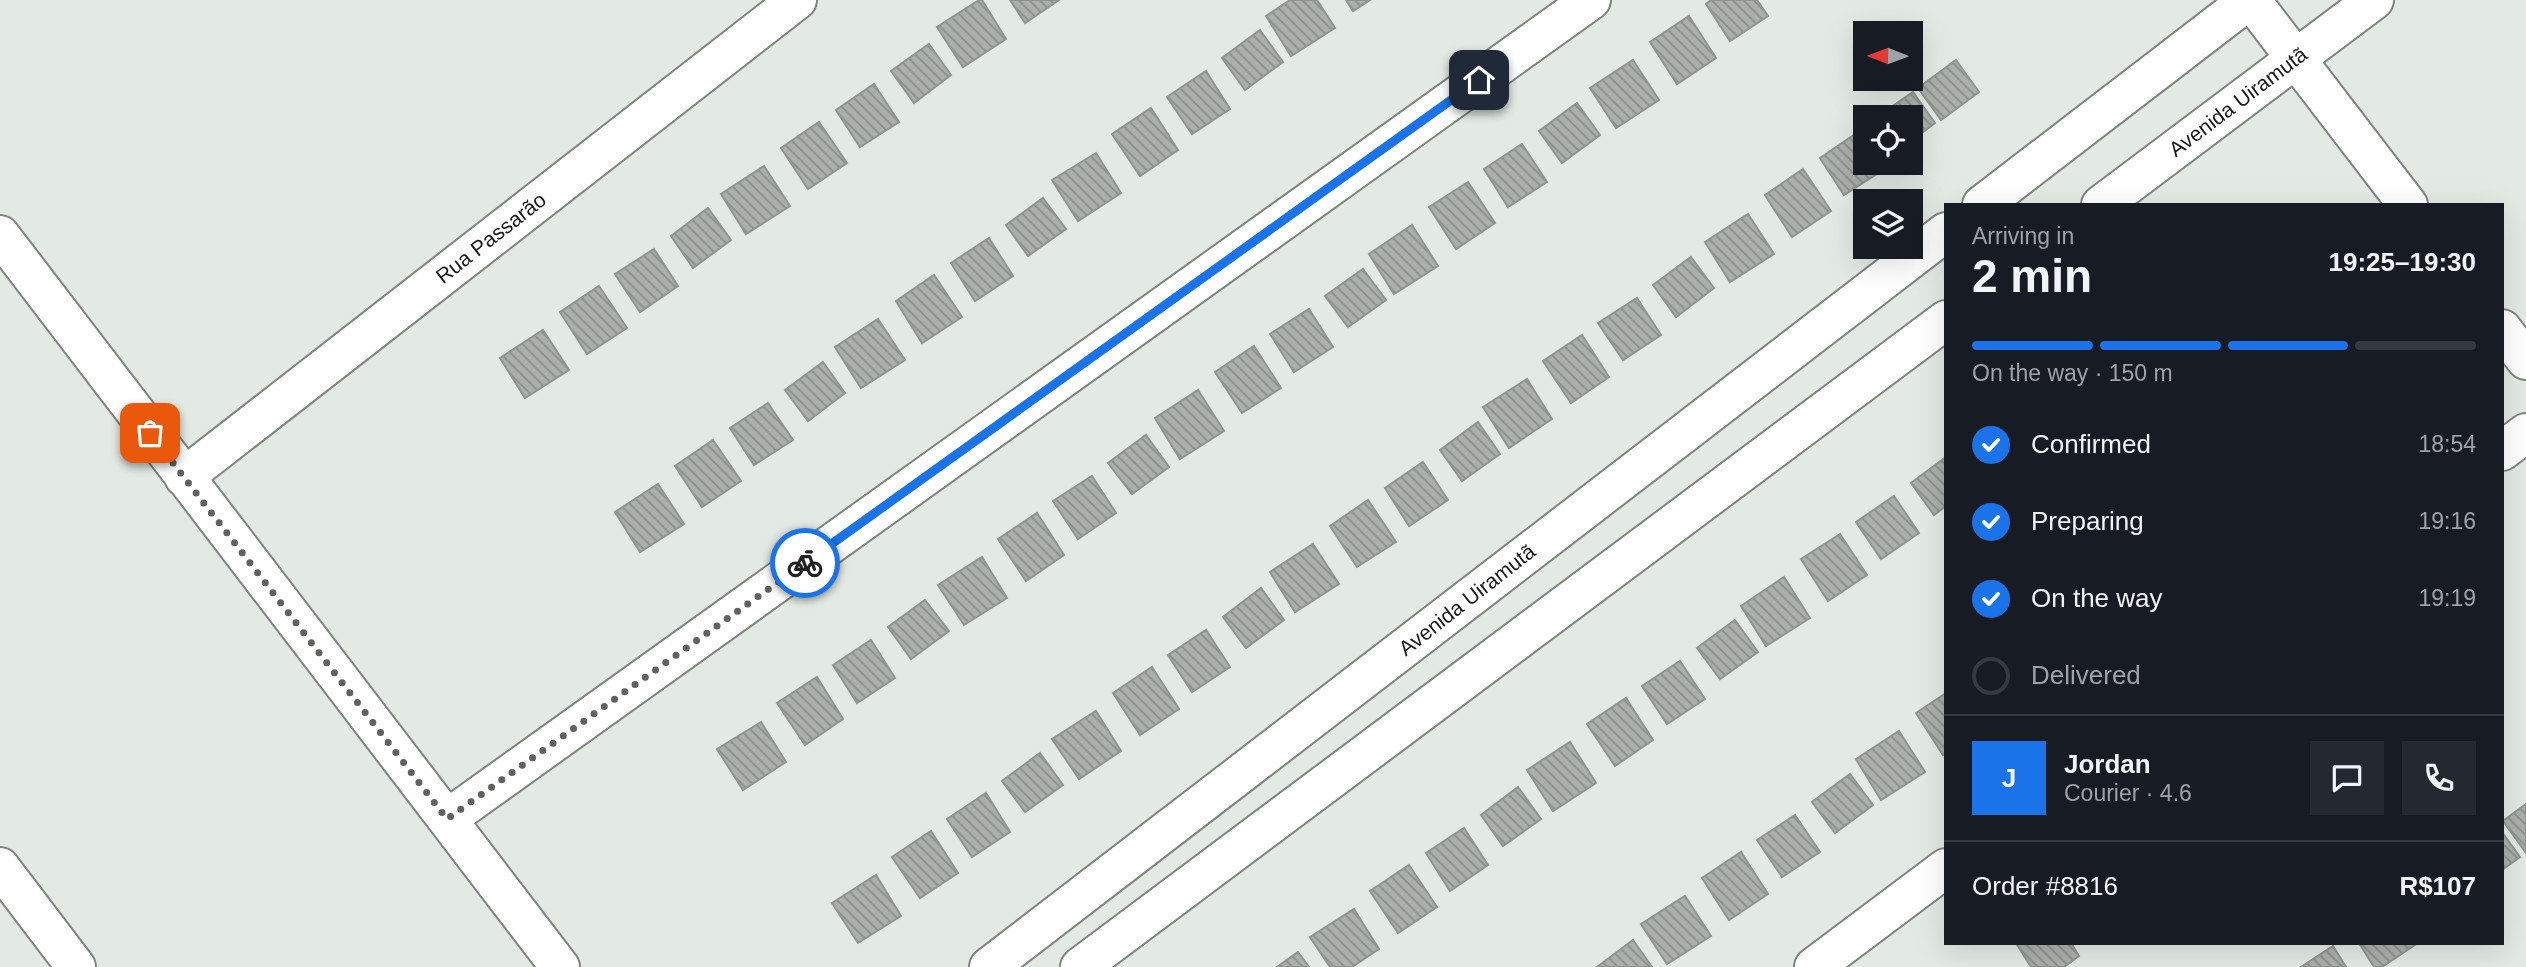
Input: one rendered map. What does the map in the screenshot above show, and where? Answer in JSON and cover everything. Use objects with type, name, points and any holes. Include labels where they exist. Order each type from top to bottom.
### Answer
[{"type":"street","name":"Rua Passarão","points":[[184,477],[797,0]]},
{"type":"street","points":[[447,819],[1591,0]]},
{"type":"street","points":[[1985,203],[2250,0],[2406,203]]},
{"type":"street","name":"Avenida Uiramutã","points":[[2104,203],[2374,0]]},
{"type":"street","points":[[0,235],[560,967]]},
{"type":"street","name":"Avenida Uiramutã","points":[[989,967],[1944,235]]},
{"type":"street","points":[[1080,967],[1944,321]]},
{"type":"street","points":[[2504,332],[2526,360]]},
{"type":"street","points":[[2504,449],[2526,433]]},
{"type":"street","points":[[0,867],[76,967]]},
{"type":"street","points":[[1814,967],[1944,870]]},
{"type":"building","points":[[982,0],[1006,39],[963,67],[937,27]]},
{"type":"building","points":[[1010,0],[1059,0],[1025,23]]},
{"type":"building","points":[[1290,0],[1317,0],[1335,28],[1291,56],[1266,16]]},
{"type":"building","points":[[1346,0],[1370,0],[1353,11]]},
{"type":"building","points":[[1711,0],[1757,0],[1768,16],[1730,41],[1706,4]]},
{"type":"building","points":[[1689,16],[1716,58],[1677,84],[1650,42]]},
{"type":"building","points":[[1260,30],[1283,62],[1245,90],[1222,58]]},
{"type":"building","points":[[929,44],[951,75],[914,103],[891,71]]},
{"type":"building","points":[[1633,60],[1659,100],[1616,128],[1590,88]]},
{"type":"building","points":[[1956,60],[1979,92],[1941,120],[1920,91],[1923,91],[1923,84]]},
{"type":"building","points":[[1206,71],[1230,109],[1192,134],[1167,97]]},
{"type":"building","points":[[874,84],[899,122],[860,147],[836,110]]},
{"type":"building","points":[[1913,92],[1922,105],[1894,105]]},
{"type":"building","points":[[1577,103],[1600,135],[1562,163],[1539,131]]},
{"type":"building","points":[[1923,106],[1935,123],[1923,132]]},
{"type":"building","points":[[1151,108],[1178,150],[1140,176],[1112,134]]},
{"type":"building","points":[[819,122],[847,163],[808,189],[781,148]]},
{"type":"building","points":[[1853,135],[1853,175],[1875,175],[1844,195],[1820,158]]},
{"type":"building","points":[[1522,144],[1547,182],[1508,207],[1484,169]]},
{"type":"building","points":[[1096,153],[1121,193],[1078,221],[1052,180]]},
{"type":"building","points":[[764,166],[790,206],[746,234],[721,194]]},
{"type":"building","points":[[1803,169],[1831,211],[1792,237],[1765,195]]},
{"type":"building","points":[[1468,182],[1495,223],[1456,249],[1429,207]]},
{"type":"building","points":[[1043,198],[1066,229],[1028,256],[1006,225]]},
{"type":"building","points":[[708,208],[731,240],[693,268],[671,236]]},
{"type":"building","points":[[1748,214],[1774,254],[1730,282],[1705,242]]},
{"type":"building","points":[[1412,225],[1438,266],[1394,294],[1369,254]]},
{"type":"building","points":[[989,238],[1013,276],[975,301],[951,263]]},
{"type":"building","points":[[654,249],[678,286],[640,312],[615,274]]},
{"type":"building","points":[[1691,257],[1714,288],[1676,317],[1653,285]]},
{"type":"building","points":[[1363,269],[1386,300],[1348,327],[1325,296]]},
{"type":"building","points":[[934,275],[962,317],[922,343],[896,301]]},
{"type":"building","points":[[599,286],[627,328],[587,354],[560,312]]},
{"type":"building","points":[[1637,298],[1661,335],[1623,360],[1598,323]]},
{"type":"building","points":[[1309,309],[1333,347],[1294,372],[1270,334]]},
{"type":"building","points":[[878,319],[905,360],[861,388],[835,347]]},
{"type":"building","points":[[543,330],[569,370],[525,398],[500,358]]},
{"type":"building","points":[[1582,335],[1609,377],[1571,403],[1543,361]]},
{"type":"building","points":[[1254,346],[1281,388],[1242,413],[1215,372]]},
{"type":"building","points":[[823,362],[845,393],[808,421],[785,390]]},
{"type":"building","points":[[1527,379],[1552,419],[1509,448],[1483,407]]},
{"type":"building","points":[[1198,390],[1224,431],[1180,459],[1155,418]]},
{"type":"building","points":[[768,403],[793,440],[754,465],[730,428]]},
{"type":"building","points":[[1478,422],[1500,454],[1462,481],[1440,450]]},
{"type":"building","points":[[1146,435],[1169,467],[1132,494],[1108,463]]},
{"type":"building","points":[[713,440],[741,481],[702,507],[675,466]]},
{"type":"building","points":[[1944,458],[1944,508],[1934,515],[1911,483]]},
{"type":"building","points":[[1423,462],[1448,500],[1409,526],[1385,488]]},
{"type":"building","points":[[1092,476],[1116,513],[1078,539],[1053,501]]},
{"type":"building","points":[[658,484],[684,524],[640,552],[615,512]]},
{"type":"building","points":[[1894,496],[1919,533],[1881,559],[1856,522]]},
{"type":"building","points":[[1368,500],[1396,542],[1357,567],[1330,526]]},
{"type":"building","points":[[1037,513],[1064,555],[1026,581],[998,539]]},
{"type":"building","points":[[1840,534],[1867,575],[1828,601],[1801,559]]},
{"type":"building","points":[[1313,544],[1339,584],[1295,612],[1270,572]]},
{"type":"building","points":[[982,557],[1007,598],[964,625],[938,585]]},
{"type":"building","points":[[1784,577],[1810,618],[1766,646],[1741,606]]},
{"type":"building","points":[[1261,588],[1284,620],[1246,648],[1223,617]]},
{"type":"building","points":[[925,600],[949,631],[911,659],[888,627]]},
{"type":"building","points":[[1735,620],[1758,652],[1720,679],[1697,648]]},
{"type":"building","points":[[1206,630],[1230,667],[1192,692],[1168,655]]},
{"type":"building","points":[[871,640],[895,678],[857,703],[833,665]]},
{"type":"building","points":[[1680,661],[1705,699],[1667,724],[1642,686]]},
{"type":"building","points":[[1152,667],[1179,709],[1140,735],[1113,693]]},
{"type":"building","points":[[817,677],[843,719],[805,745],[777,703]]},
{"type":"building","points":[[1944,694],[1943,755],[1916,713]]},
{"type":"building","points":[[1626,698],[1653,740],[1615,766],[1587,724]]},
{"type":"building","points":[[1096,711],[1121,751],[1079,779],[1052,739]]},
{"type":"building","points":[[761,722],[786,762],[743,790],[717,749]]},
{"type":"building","points":[[1899,731],[1925,772],[1881,800],[1856,759]]},
{"type":"building","points":[[1570,742],[1596,783],[1553,811],[1527,770]]},
{"type":"building","points":[[1040,753],[1063,785],[1025,812],[1002,781]]},
{"type":"building","points":[[1850,774],[1873,805],[1835,833],[1812,802]]},
{"type":"building","points":[[1518,787],[1541,819],[1503,846],[1481,815]]},
{"type":"building","points":[[986,793],[1010,832],[972,857],[947,819]]},
{"type":"building","points":[[2526,804],[2526,853],[2504,822]]},
{"type":"building","points":[[1795,815],[1820,852],[1782,877],[1757,840]]},
{"type":"building","points":[[1464,828],[1488,865],[1450,891],[1426,853]]},
{"type":"building","points":[[931,831],[958,873],[920,898],[892,857]]},
{"type":"building","points":[[2504,835],[2520,857],[2504,869]]},
{"type":"building","points":[[1741,852],[1768,894],[1729,920],[1702,878]]},
{"type":"building","points":[[1409,865],[1437,907],[1398,933],[1370,891]]},
{"type":"building","points":[[876,875],[901,916],[858,943],[832,903]]},
{"type":"building","points":[[1685,896],[1711,936],[1667,964],[1641,924]]},
{"type":"building","points":[[1354,909],[1379,949],[1352,967],[1330,967],[1310,937]]},
{"type":"building","points":[[1633,940],[1652,967],[1597,967]]},
{"type":"building","points":[[2017,945],[2072,945],[2079,956],[2064,967],[2031,967]]},
{"type":"building","points":[[2360,945],[2415,945],[2382,967],[2374,967]]},
{"type":"building","points":[[2333,946],[2346,967],[2301,967]]},
{"type":"building","points":[[1298,952],[1309,967],[1277,967]]},
{"type":"way so far","points":[[150,433],[447,819],[805,563]]},
{"type":"route","points":[[805,563],[1479,80]]}]
